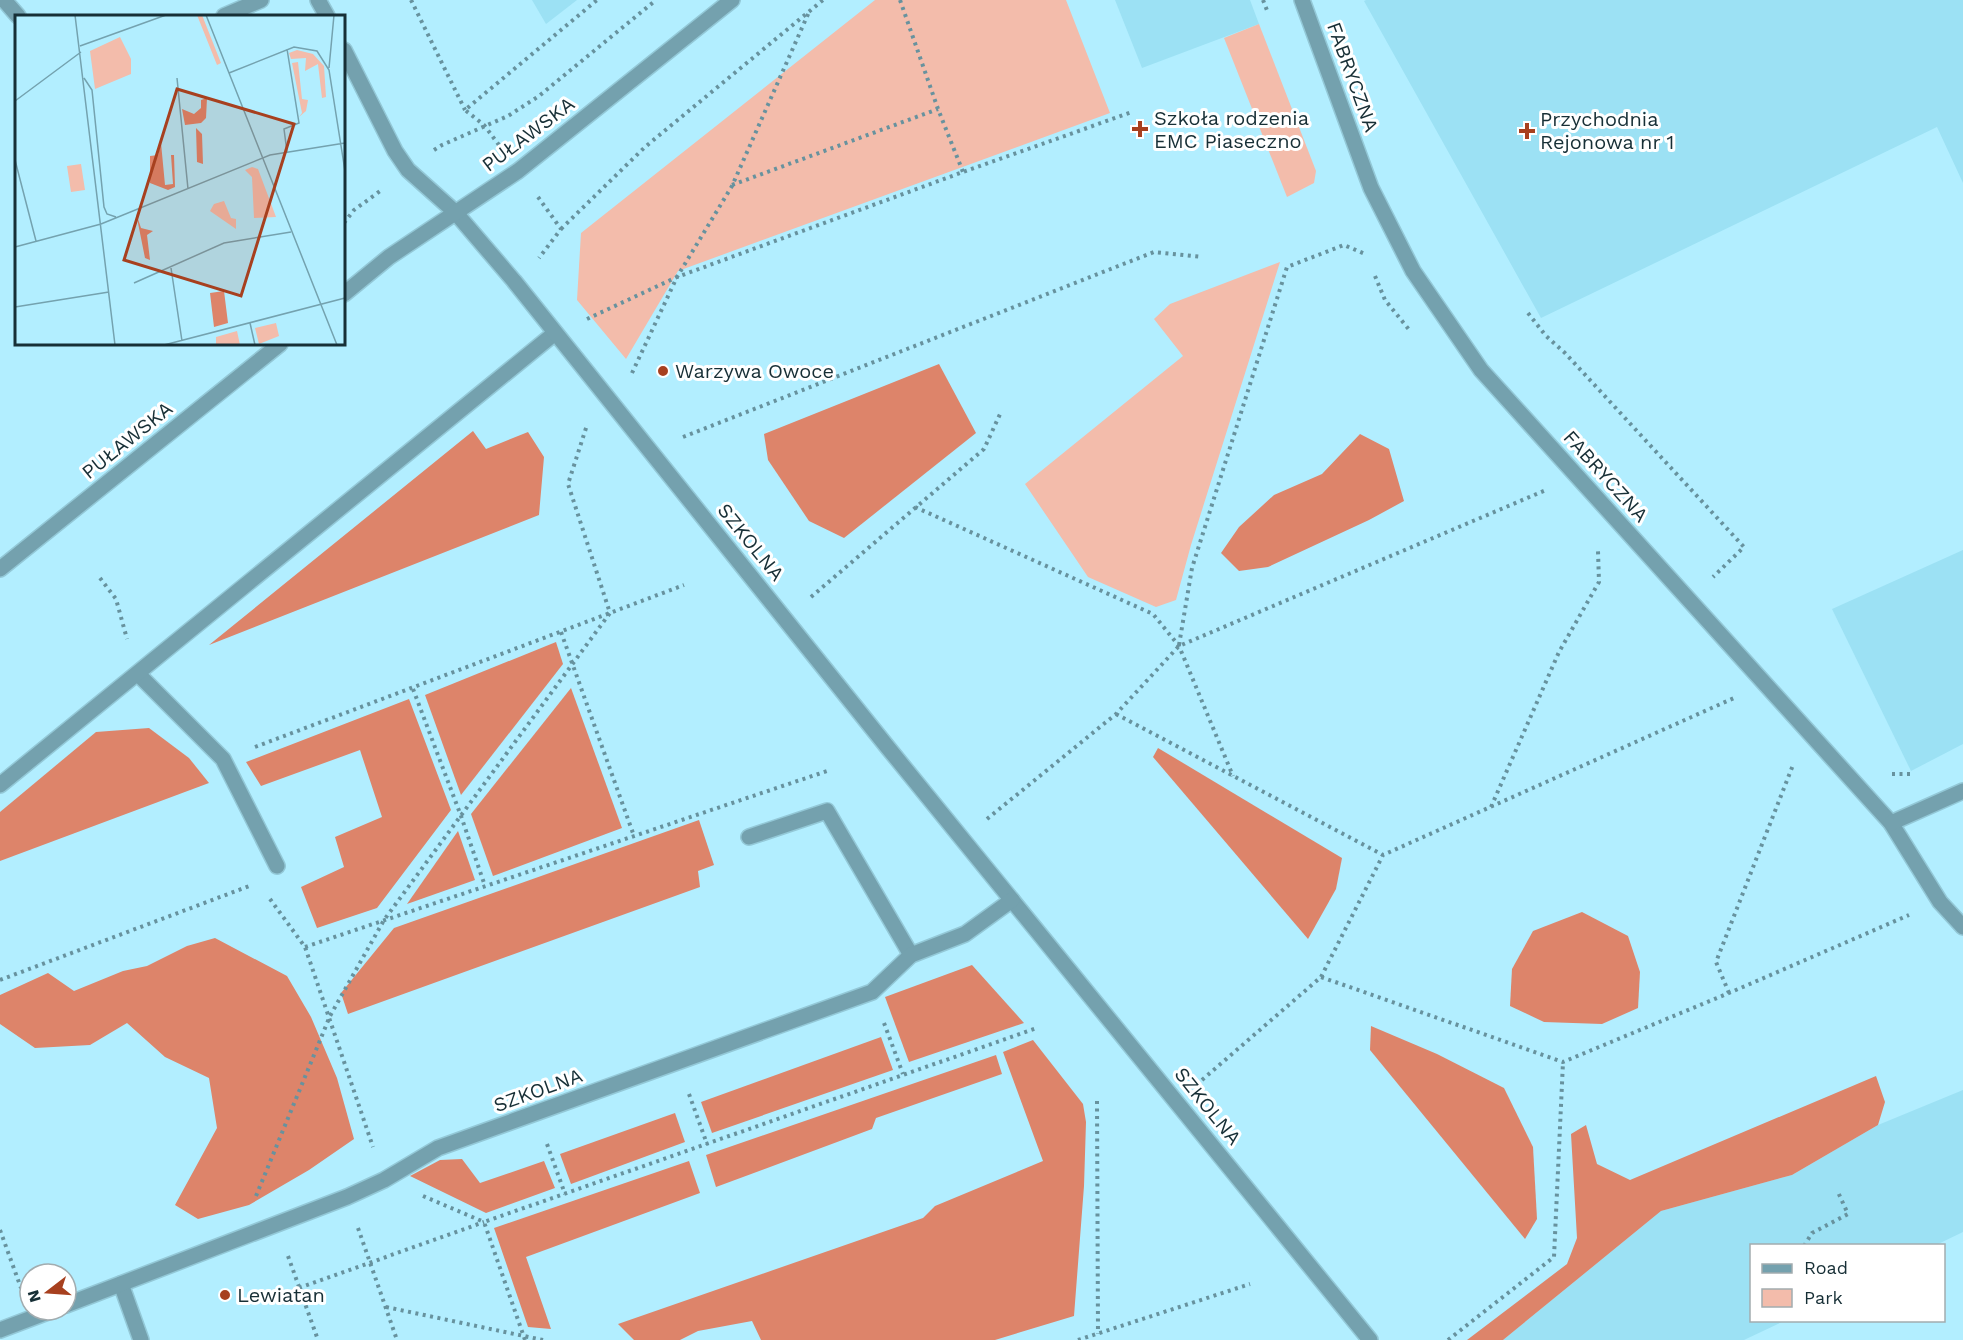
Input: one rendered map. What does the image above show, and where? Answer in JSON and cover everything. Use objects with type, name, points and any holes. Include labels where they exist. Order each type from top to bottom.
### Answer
[{"type":"street","points":[[4,0],[17,15]]},
{"type":"street","points":[[226,15],[261,0]]},
{"type":"street","points":[[318,0],[326,15]]},
{"type":"street","name":"PUŁAWSKA","points":[[345,293],[389,257],[518,171],[732,0]]},
{"type":"street","name":"FABRYCZNA","points":[[1302,0],[1371,188],[1413,271],[1463,346],[1481,370],[1892,823],[1940,902],[1963,927]]},
{"type":"street","name":"SZKOLNA","points":[[345,52],[395,151],[413,175],[454,212],[514,281],[1012,900],[1100,1005],[1370,1340]]},
{"type":"street","points":[[0,785],[555,333]]},
{"type":"street","name":"PUŁAWSKA","points":[[0,569],[279,345]]},
{"type":"street","points":[[138,674],[223,759],[277,866]]},
{"type":"street","points":[[1892,823],[1963,791]]},
{"type":"street","points":[[749,837],[827,811],[911,956]]},
{"type":"street","name":"SZKOLNA","points":[[78,1300],[347,1197],[384,1180],[438,1148],[872,992],[911,956],[965,934],[1012,900]]},
{"type":"street","points":[[121,1284],[141,1340]]},
{"type":"street","points":[[0,1330],[21,1322]]},
{"type":"path","points":[[411,0],[465,110]]},
{"type":"path","points":[[442,145],[508,116],[539,96],[656,0]]},
{"type":"path","points":[[561,229],[645,147],[823,0]]},
{"type":"path","points":[[900,0],[938,109],[963,171]]},
{"type":"path","points":[[1263,0],[1272,21]]},
{"type":"path","points":[[630,377],[677,277],[732,186],[809,12]]},
{"type":"path","points":[[732,186],[938,109]]},
{"type":"path","points":[[584,321],[677,277],[963,171],[1132,112]]},
{"type":"path","points":[[345,222],[354,210],[375,194]]},
{"type":"path","points":[[1361,243],[1369,263]]},
{"type":"path","points":[[1179,646],[1192,568],[1287,267],[1344,244],[1365,254]]},
{"type":"path","points":[[681,438],[1154,252],[1202,258]]},
{"type":"path","points":[[1373,272],[1385,300],[1415,337]]},
{"type":"path","points":[[1528,313],[1546,336],[1565,353],[1744,548],[1708,581]]},
{"type":"path","points":[[806,602],[984,449],[1001,412]]},
{"type":"path","points":[[589,419],[568,484],[610,613]]},
{"type":"path","points":[[982,823],[1116,714],[1179,646],[1547,489],[1554,497]]},
{"type":"path","points":[[915,507],[1153,614],[1179,646],[1233,776]]},
{"type":"path","points":[[1491,807],[1559,652],[1599,582],[1598,545],[1606,554]]},
{"type":"path","points":[[100,578],[116,599],[138,674]]},
{"type":"path","points":[[223,759],[684,585]]},
{"type":"path","points":[[237,1240],[330,1016],[384,920],[610,613]]},
{"type":"path","points":[[561,633],[634,836]]},
{"type":"path","points":[[413,689],[485,886]]},
{"type":"path","points":[[1727,689],[1742,706]]},
{"type":"path","points":[[1195,1085],[1322,977],[1383,855],[1735,698]]},
{"type":"path","points":[[1116,714],[1383,855]]},
{"type":"path","points":[[1729,993],[1716,962],[1793,763]]},
{"type":"path","points":[[305,948],[830,770]]},
{"type":"path","points":[[1884,774],[1910,774]]},
{"type":"path","points":[[0,980],[258,882],[277,866]]},
{"type":"path","points":[[258,882],[305,948],[384,1180],[484,1222],[525,1340]]},
{"type":"path","points":[[1322,977],[1563,1062],[1940,902]]},
{"type":"path","points":[[872,992],[903,1074]]},
{"type":"path","points":[[299,1288],[1037,1028]]},
{"type":"path","points":[[678,1062],[707,1144]]},
{"type":"path","points":[[1448,1340],[1554,1257],[1563,1062]]},
{"type":"path","points":[[1097,1101],[1098,1334]]},
{"type":"path","points":[[536,1113],[565,1194]]},
{"type":"path","points":[[1805,1244],[1812,1233],[1848,1214],[1837,1190]]},
{"type":"path","points":[[347,1197],[397,1340]]},
{"type":"path","points":[[277,1225],[318,1340]]},
{"type":"path","points":[[0,1230],[18,1280]]},
{"type":"path","points":[[1078,1340],[1250,1284]]},
{"type":"path","points":[[386,1307],[543,1340]]},
{"type":"shaded area","points":[[532,0],[577,0],[546,24]]},
{"type":"shaded area","points":[[1115,0],[1250,0],[1259,24],[1142,68]]},
{"type":"shaded area","points":[[1963,0],[1963,183],[1937,127],[1541,318],[1364,1]]},
{"type":"shaded area","points":[[939,364],[976,433],[844,538],[809,521],[768,460],[764,434]]},
{"type":"shaded area","points":[[473,431],[486,449],[528,432],[544,457],[539,515],[209,645]]},
{"type":"shaded area","points":[[1360,434],[1389,449],[1404,501],[1369,520],[1268,567],[1239,571],[1221,553],[1239,527],[1274,495],[1322,474]]},
{"type":"shaded area","points":[[1963,550],[1963,744],[1911,771],[1832,609]]},
{"type":"shaded area","points":[[556,642],[563,664],[461,795],[425,695]]},
{"type":"shaded area","points":[[571,688],[622,828],[493,876],[471,814]]},
{"type":"shaded area","points":[[409,699],[451,810],[377,908],[317,928],[301,887],[344,867],[335,837],[382,817],[360,750],[261,786],[246,762]]},
{"type":"shaded area","points":[[149,728],[189,758],[209,783],[0,861],[0,812],[96,732]]},
{"type":"shaded area","points":[[1158,748],[1342,858],[1336,889],[1308,939],[1153,757]]},
{"type":"shaded area","points":[[699,820],[714,865],[698,871],[700,887],[348,1014],[341,993],[394,928]]},
{"type":"shaded area","points":[[458,831],[475,880],[407,904]]},
{"type":"shaded area","points":[[1582,912],[1628,936],[1640,972],[1638,1008],[1602,1024],[1544,1022],[1510,1006],[1512,969],[1533,931]]},
{"type":"shaded area","points":[[215,938],[287,976],[311,1017],[337,1078],[354,1139],[309,1170],[249,1205],[198,1219],[175,1205],[217,1128],[209,1078],[165,1057],[127,1023],[90,1045],[35,1048],[0,1024],[0,995],[48,973],[74,991],[123,971],[147,966],[187,946]]},
{"type":"shaded area","points":[[972,965],[1024,1023],[909,1062],[885,997]]},
{"type":"shaded area","points":[[1371,1026],[1437,1054],[1504,1088],[1533,1147],[1537,1219],[1525,1239],[1370,1050]]},
{"type":"shaded area","points":[[881,1037],[893,1070],[712,1133],[701,1102]]},
{"type":"shaded area","points":[[1033,1040],[1083,1104],[1086,1122],[1084,1186],[1074,1316],[995,1340],[761,1340],[752,1321],[698,1331],[680,1340],[634,1340],[618,1324],[923,1218],[935,1206],[1043,1161],[1003,1052]]},
{"type":"shaded area","points":[[996,1055],[1002,1074],[876,1118],[872,1129],[716,1187],[706,1155]]},
{"type":"shaded area","points":[[1876,1076],[1885,1102],[1878,1125],[1792,1175],[1661,1211],[1503,1340],[1467,1340],[1567,1264],[1577,1238],[1571,1134],[1586,1125],[1597,1164],[1630,1180]]},
{"type":"shaded area","points":[[1963,1090],[1963,1232],[1938,1244],[1750,1244],[1750,1322],[1782,1322],[1744,1340],[1503,1340],[1661,1211],[1792,1175],[1878,1125]]},
{"type":"shaded area","points":[[675,1113],[685,1142],[571,1184],[560,1154]]},
{"type":"shaded area","points":[[462,1159],[480,1183],[544,1161],[555,1188],[486,1213],[410,1176],[440,1160]]},
{"type":"shaded area","points":[[689,1161],[700,1193],[526,1257],[551,1329],[528,1327],[494,1228]]},
{"type":"green space","points":[[875,0],[1066,0],[1110,113],[678,271],[626,359],[577,300],[581,233]]},
{"type":"green space","points":[[1259,24],[1316,171],[1314,183],[1287,197],[1224,38]]},
{"type":"green space","points":[[1280,262],[1191,545],[1176,600],[1156,607],[1088,577],[1025,484],[1183,356],[1154,319],[1170,304]]},
{"type":"place","name":"Szkoła rodzenia EMC Piaseczno","points":[[1140,129]]},
{"type":"place","name":"Przychodnia Rejonowa nr 1","points":[[1527,131]]},
{"type":"place","name":"Warzywa Owoce","points":[[663,371]]},
{"type":"place","name":"Lewiatan","points":[[225,1295]]}]
